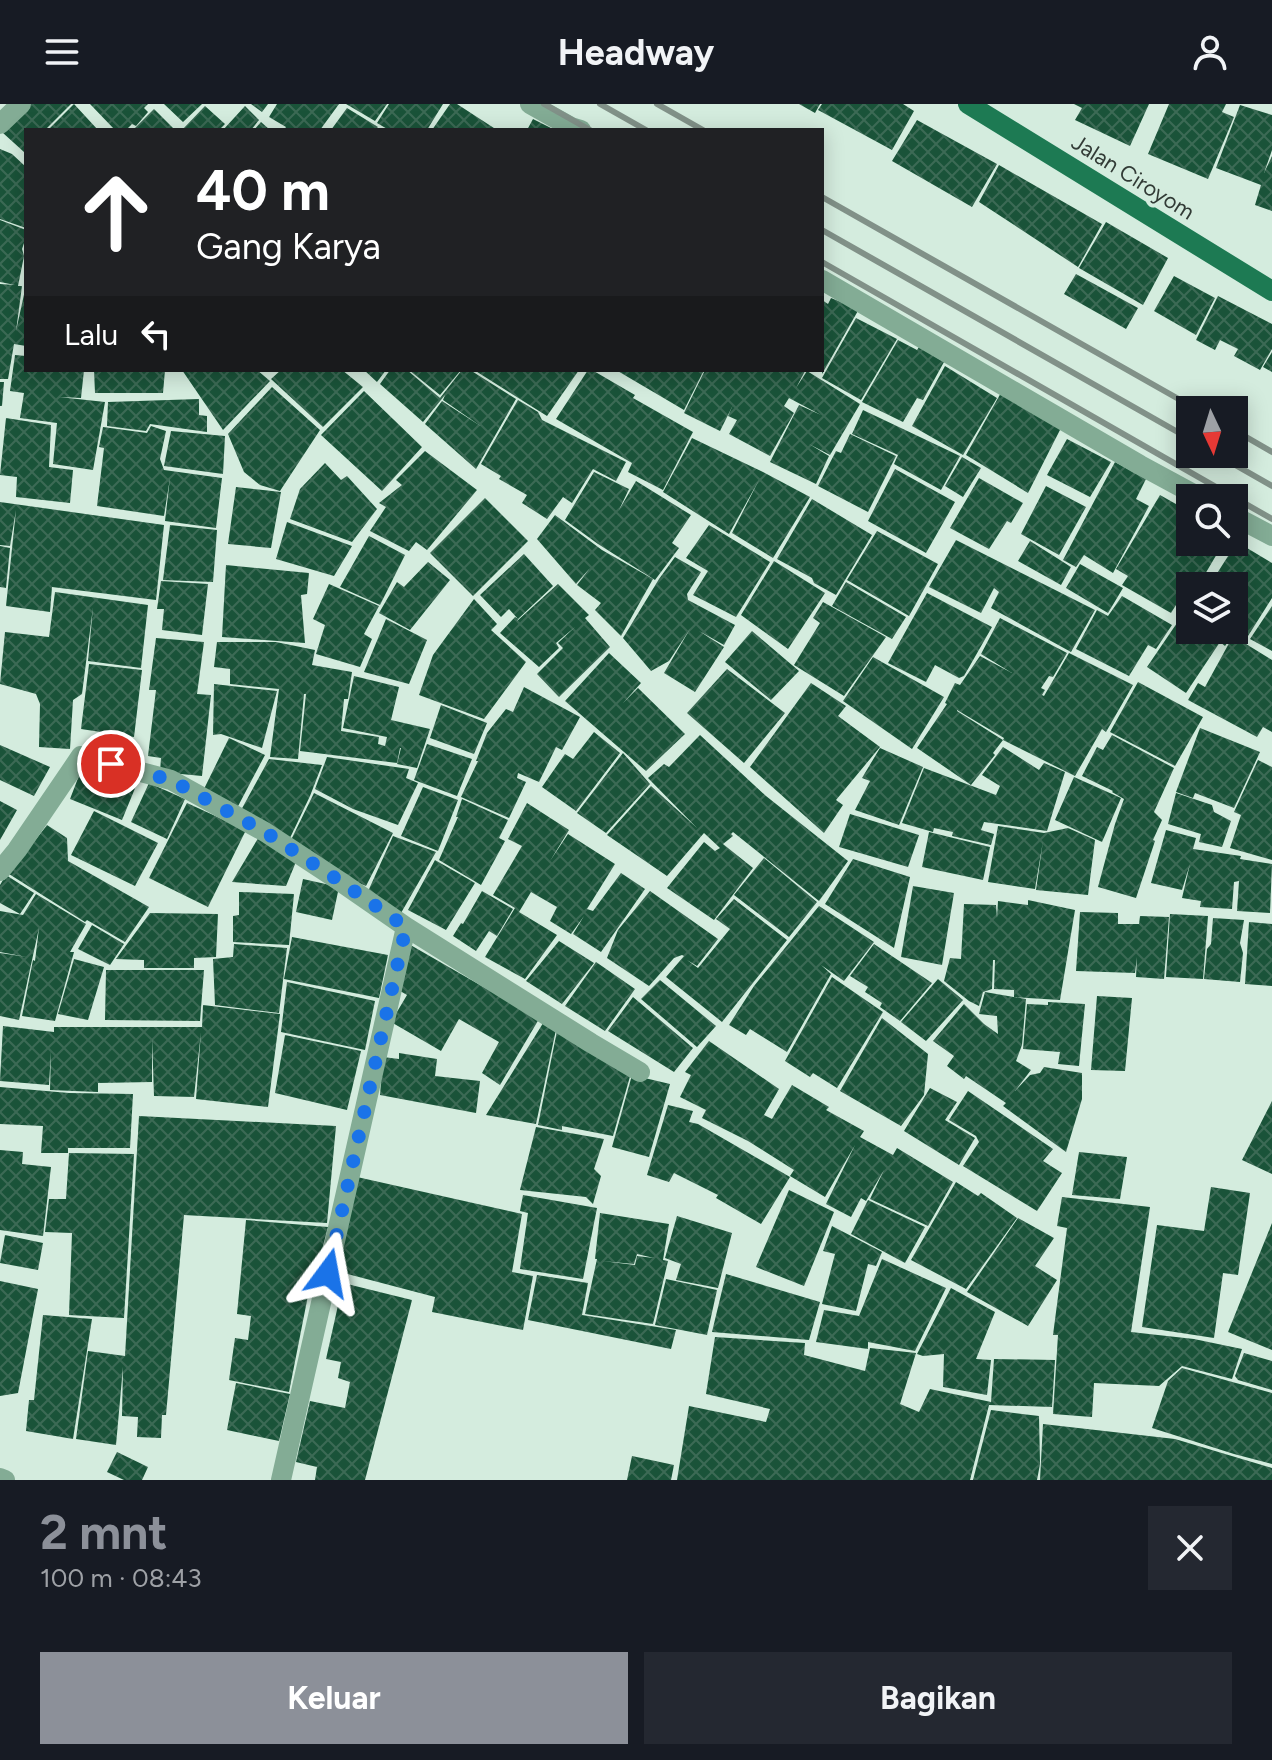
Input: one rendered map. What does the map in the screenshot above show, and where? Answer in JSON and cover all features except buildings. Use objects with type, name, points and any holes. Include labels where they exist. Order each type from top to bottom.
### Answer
[{"type":"main road","name":"Jalan Ciroyom","points":[[968,104],[1272,291]]},
{"type":"street","points":[[0,124],[21,104]]},
{"type":"street","points":[[530,104],[574,128]]},
{"type":"street","points":[[824,281],[1176,484]]},
{"type":"street","points":[[1248,523],[1272,536]]},
{"type":"street","points":[[0,871],[81,756],[171,780],[265,832],[406,927],[640,1072]]},
{"type":"street","points":[[281,1480],[406,927]]},
{"type":"railway","points":[[544,104],[586,128]]},
{"type":"railway","points":[[600,104],[642,128]]},
{"type":"railway","points":[[657,104],[699,128]]},
{"type":"railway","points":[[824,198],[1176,398]]},
{"type":"railway","points":[[824,231],[1176,431]]},
{"type":"railway","points":[[824,263],[1272,519]]},
{"type":"railway","points":[[1248,438],[1272,452]]},
{"type":"railway","points":[[1240,468],[1272,486]]},
{"type":"route","points":[[111,764],[171,780],[265,832],[406,927],[328,1273]]}]
